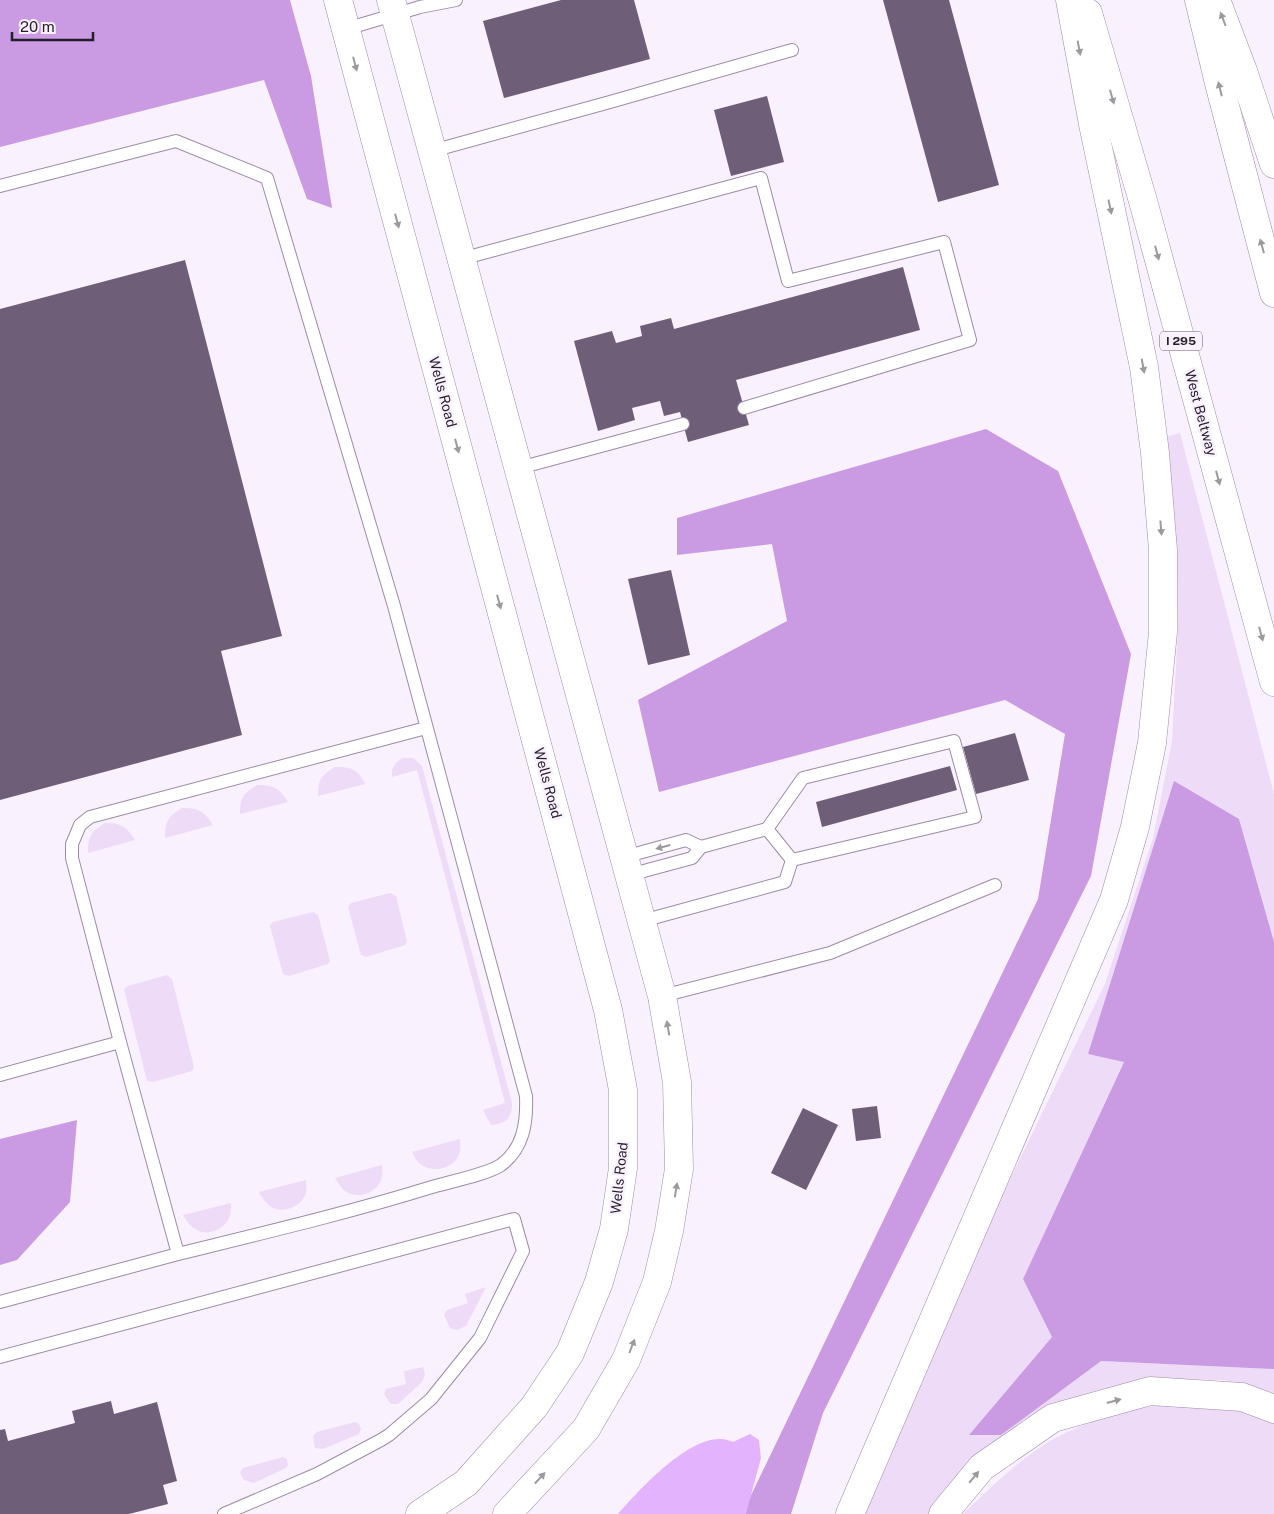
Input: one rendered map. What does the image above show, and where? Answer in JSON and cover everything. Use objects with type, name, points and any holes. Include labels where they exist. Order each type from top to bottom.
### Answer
[{"type":"main road","name":"Wells Road","points":[[338,0],[608,1010],[623,1090],[623,1168],[614,1229],[599,1282],[570,1353],[534,1407],[466,1483],[420,1514]]},
{"type":"main road","points":[[850,1514],[1114,900],[1135,826],[1152,743],[1163,632],[1163,550],[1155,453],[1144,367],[1093,124],[1070,0]]},
{"type":"main road","name":"West Beltway","points":[[1084,0],[1143,201],[1274,682]]},
{"type":"main road","points":[[1199,0],[1274,293]]},
{"type":"main road","points":[[1216,0],[1244,71],[1274,164]]},
{"type":"main road","points":[[393,7],[662,996],[677,1082],[679,1169],[669,1231],[657,1282],[626,1360],[586,1429],[507,1514]]},
{"type":"main road","points":[[943,1514],[982,1467],[1053,1418],[1150,1391],[1242,1397],[1274,1409]]},
{"type":"lane","points":[[346,29],[393,7],[434,4],[456,0]]},
{"type":"lane","points":[[432,151],[792,50]]},
{"type":"lane","points":[[0,186],[176,141],[267,178],[394,606],[526,1096],[527,1118],[523,1136],[513,1153],[500,1165],[483,1172],[409,1194],[0,1302]]},
{"type":"lane","points":[[462,259],[761,178],[788,281],[944,242],[970,340],[744,408]]},
{"type":"lane","points":[[519,468],[683,424]]},
{"type":"lane","points":[[178,1254],[72,858],[72,844],[80,825],[90,817],[426,728]]},
{"type":"lane","points":[[627,866],[692,858],[701,847],[766,829],[803,778],[954,741],[975,817],[792,860]]},
{"type":"lane","points":[[766,829],[792,860]]},
{"type":"lane","points":[[627,866],[686,840],[701,847]]},
{"type":"lane","points":[[642,921],[785,882],[792,860]]},
{"type":"lane","points":[[662,996],[830,953],[995,885]]},
{"type":"lane","points":[[0,1074],[120,1042]]},
{"type":"lane","points":[[0,1357],[514,1219],[523,1250],[480,1338],[431,1399],[381,1440],[317,1474],[224,1514]]},
{"type":"shaded area","points":[[0,0],[290,0],[311,76],[332,208],[307,199],[264,80],[0,147]]},
{"type":"shaded area","points":[[986,429],[1058,471],[1131,654],[1091,876],[823,1413],[791,1514],[742,1514],[1038,899],[1065,734],[1005,700],[659,792],[638,700],[787,621],[772,544],[677,555],[677,518]]},
{"type":"shaded area","points":[[1180,433],[1274,794],[1274,942],[1239,819],[1088,1054],[1124,1061],[1023,1279],[1052,1337],[969,1435],[1001,1435],[1100,1361],[1274,1369],[1274,1393],[1225,1380],[1179,1379],[1132,1382],[1095,1391],[1061,1403],[948,1487],[928,1514],[860,1514],[963,1276],[1105,984],[1153,838],[1172,741],[1178,628],[1177,566],[1165,437]]},
{"type":"shaded area","points":[[403,758],[413,758],[422,766],[512,1103],[511,1113],[507,1119],[496,1124],[491,1125],[483,1110],[505,1103],[417,770],[392,777],[394,766]]},
{"type":"shaded area","points":[[335,767],[353,770],[365,784],[318,796],[321,779]]},
{"type":"shaded area","points":[[1174,781],[1239,819],[1274,942],[1274,1369],[1101,1361],[1001,1435],[969,1435],[1052,1337],[1023,1279],[1124,1062],[1088,1054]]},
{"type":"shaded area","points":[[257,785],[276,788],[288,802],[240,814],[243,796]]},
{"type":"shaded area","points":[[182,808],[200,811],[207,816],[213,825],[165,838],[168,820]]},
{"type":"shaded area","points":[[105,823],[123,826],[135,840],[88,853],[91,835]]},
{"type":"shaded area","points":[[390,893],[396,896],[407,942],[405,945],[366,957],[361,955],[348,907],[351,903]]},
{"type":"shaded area","points":[[313,912],[318,915],[330,961],[328,964],[289,976],[283,974],[270,926],[273,922]]},
{"type":"shaded area","points":[[167,975],[172,979],[194,1067],[192,1071],[153,1082],[147,1081],[124,989],[128,986]]},
{"type":"shaded area","points":[[77,1120],[70,1202],[17,1260],[0,1265],[0,1139]]},
{"type":"shaded area","points":[[460,1139],[458,1157],[454,1162],[442,1168],[436,1169],[423,1166],[417,1161],[412,1152]]},
{"type":"shaded area","points":[[382,1165],[382,1176],[378,1186],[366,1194],[356,1195],[346,1192],[335,1178]]},
{"type":"shaded area","points":[[306,1180],[304,1197],[297,1205],[288,1209],[273,1208],[268,1205],[259,1192]]},
{"type":"shaded area","points":[[231,1203],[231,1212],[228,1220],[212,1232],[202,1232],[195,1229],[183,1215]]},
{"type":"shaded area","points":[[486,1287],[466,1326],[457,1330],[450,1328],[444,1315],[447,1310],[468,1303],[465,1294]]},
{"type":"shaded area","points":[[423,1367],[425,1375],[422,1382],[398,1404],[391,1404],[384,1394],[386,1389],[406,1384],[404,1371]]},
{"type":"shaded area","points":[[1193,1405],[1243,1409],[1274,1420],[1274,1514],[963,1514],[1020,1462],[1051,1440],[1092,1422],[1135,1409]]},
{"type":"shaded area","points":[[355,1422],[359,1424],[361,1429],[359,1434],[323,1449],[315,1448],[313,1436],[317,1432]]},
{"type":"shaded area","points":[[750,1434],[759,1440],[761,1458],[746,1514],[618,1514],[654,1476],[687,1451],[703,1442],[719,1439],[733,1442]]},
{"type":"shaded area","points":[[283,1457],[287,1459],[288,1465],[286,1468],[254,1483],[244,1480],[240,1473],[243,1468]]},
{"type":"building","points":[[561,0],[634,0],[650,59],[504,98],[483,21]]},
{"type":"building","points":[[883,0],[949,0],[999,185],[938,202]]},
{"type":"building","points":[[767,96],[784,162],[731,176],[714,110]]},
{"type":"building","points":[[185,260],[282,636],[221,651],[242,735],[0,800],[0,309]]},
{"type":"building","points":[[903,267],[920,330],[736,380],[749,425],[688,442],[680,412],[664,416],[660,401],[632,408],[635,420],[598,431],[574,341],[612,331],[616,343],[642,336],[640,326],[671,318],[674,329]]},
{"type":"building","points":[[671,570],[690,655],[648,665],[628,579]]},
{"type":"building","points":[[1015,733],[1029,780],[976,794],[963,747]]},
{"type":"building","points":[[950,766],[957,790],[822,827],[816,802]]},
{"type":"building","points":[[877,1106],[881,1138],[856,1141],[852,1109]]},
{"type":"building","points":[[803,1108],[838,1125],[806,1190],[771,1173]]},
{"type":"building","points":[[111,1401],[114,1414],[157,1402],[177,1481],[163,1485],[168,1504],[129,1514],[0,1514],[0,1430],[5,1429],[8,1441],[75,1423],[72,1411]]}]
